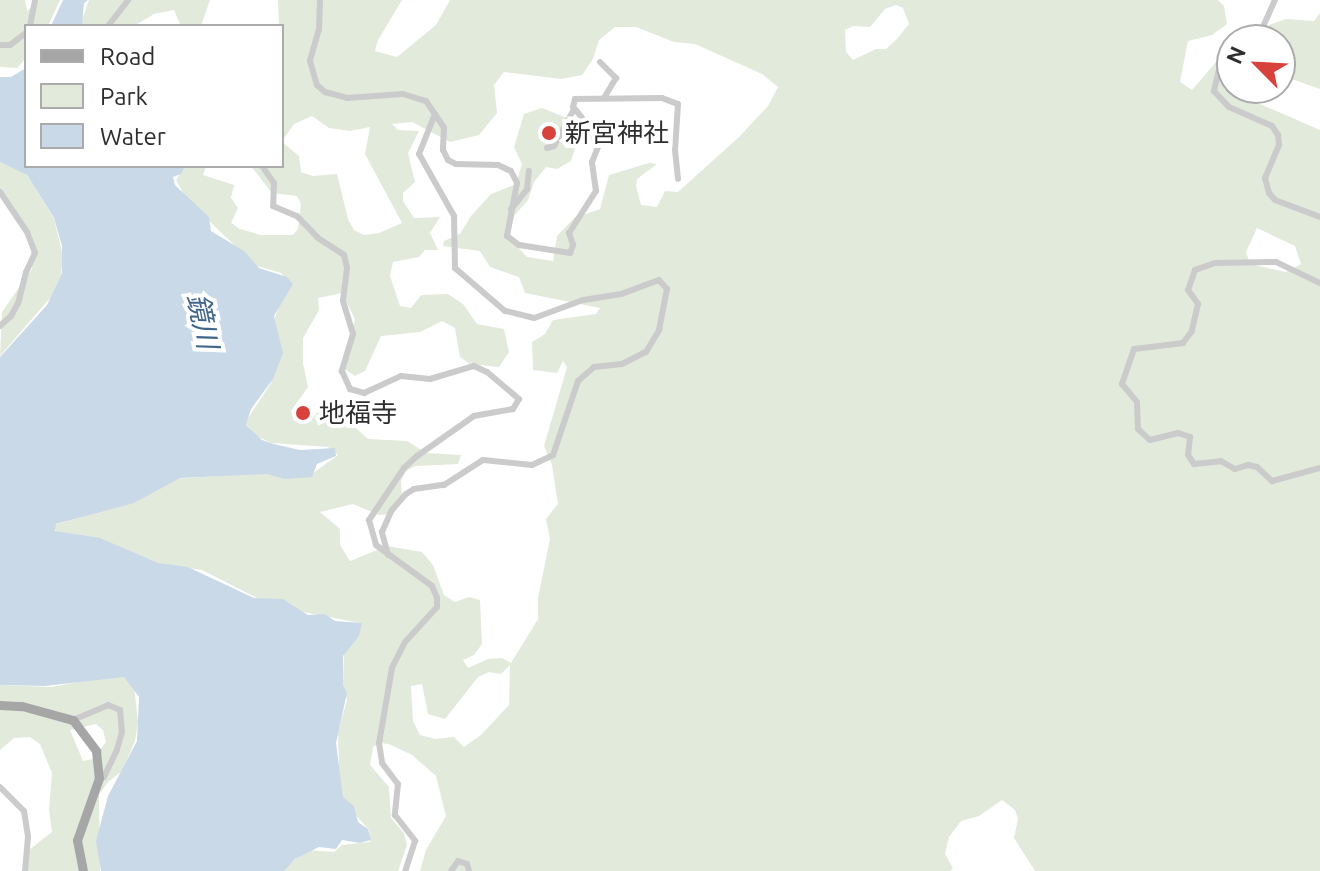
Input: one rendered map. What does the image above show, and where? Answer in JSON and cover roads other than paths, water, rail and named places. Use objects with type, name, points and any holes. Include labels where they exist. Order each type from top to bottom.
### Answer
[{"type":"main road","points":[[0,705],[22,706],[73,720],[96,751],[99,778],[77,840],[83,871]]},
{"type":"street","points":[[30,24],[35,0]]},
{"type":"street","points":[[110,24],[128,0]]},
{"type":"street","points":[[320,0],[319,29],[310,61],[317,85],[325,92],[347,98],[413,96],[426,101],[444,128],[443,150],[448,160],[456,164],[498,165],[511,171],[517,183],[507,236],[511,240],[556,253],[571,252],[573,245],[569,233],[596,191],[592,162],[598,147],[587,124],[574,109]]},
{"type":"street","points":[[1264,24],[1275,0]]},
{"type":"street","points":[[0,45],[10,45],[24,34]]},
{"type":"street","points":[[600,62],[616,78],[604,98]]},
{"type":"street","points":[[547,148],[554,146],[574,109],[575,99],[662,98],[678,104],[675,160],[678,179]]},
{"type":"street","points":[[1226,104],[1264,121],[1278,135],[1279,145],[1265,178],[1269,193],[1275,200],[1320,217]]},
{"type":"street","points":[[388,555],[382,532],[392,510],[414,489],[444,485],[483,460],[532,465],[553,455],[578,381],[594,367],[622,364],[646,352],[659,330],[667,289],[659,280],[621,294],[583,300],[534,318],[505,311],[455,268],[454,216],[419,154],[435,114]]},
{"type":"street","points":[[263,168],[274,183],[273,206],[297,216],[318,238],[344,255],[347,268],[343,301],[353,334],[342,371],[350,389],[364,393],[401,376],[430,379],[474,366],[487,372],[519,399],[513,409],[474,416],[458,425],[404,468],[369,520],[376,545],[432,586],[437,598],[437,607],[404,643],[392,668],[379,743],[382,763],[398,784],[395,815],[415,841],[405,871]]},
{"type":"street","points":[[511,209],[527,189],[529,171]]},
{"type":"street","points":[[0,192],[27,232],[35,253],[26,272],[18,303],[11,316],[0,326]]},
{"type":"street","points":[[1320,283],[1276,262],[1215,263],[1195,270],[1188,290],[1198,304],[1192,331],[1183,343],[1134,349],[1122,384],[1137,402],[1138,429],[1150,440],[1178,433],[1190,437],[1188,455],[1194,464],[1221,461],[1235,469],[1248,465],[1257,467],[1272,481],[1320,468]]},
{"type":"street","points":[[73,720],[108,705],[120,710],[119,741],[104,777],[99,778]]},
{"type":"street","points":[[0,787],[24,811],[28,837],[25,871]]},
{"type":"street","points":[[451,871],[458,861],[467,864],[469,871]]},
{"type":"water","points":[[63,0],[88,0],[84,3],[82,24],[52,24]]},
{"type":"water","name":"鏡川","points":[[24,69],[24,168],[184,168],[181,174],[173,177],[175,185],[209,217],[211,231],[244,251],[259,268],[287,277],[293,284],[274,316],[283,353],[273,379],[251,409],[246,425],[262,440],[300,450],[335,448],[336,456],[317,464],[312,477],[285,479],[267,474],[180,478],[134,503],[56,524],[55,531],[100,538],[158,563],[188,567],[254,598],[283,599],[308,615],[325,614],[335,621],[362,623],[359,636],[343,656],[343,685],[347,693],[336,743],[343,797],[354,806],[358,822],[368,829],[371,840],[360,843],[342,840],[336,849],[319,847],[295,859],[284,871],[101,871],[96,841],[108,796],[137,741],[139,697],[124,677],[45,686],[0,685],[0,357],[47,305],[62,273],[62,246],[54,218],[27,175],[0,162],[0,77],[11,77]]},
{"type":"place","name":"新宮神社","points":[[549,133]]},
{"type":"place","name":"地福寺","points":[[303,413]]}]
